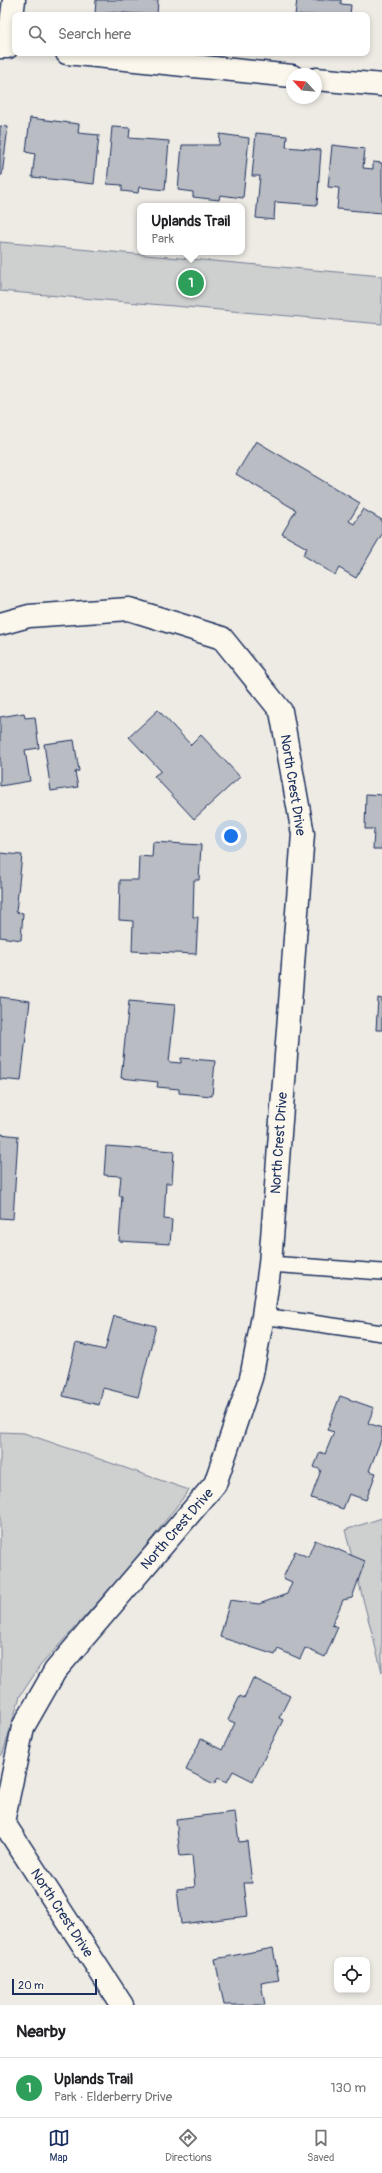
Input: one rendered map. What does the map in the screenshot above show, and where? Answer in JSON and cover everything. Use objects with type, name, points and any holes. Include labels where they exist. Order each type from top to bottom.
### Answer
[{"type":"street","points":[[12,12],[14,0]]},
{"type":"street","points":[[8,47],[12,16]]},
{"type":"street","points":[[96,56],[286,75]]},
{"type":"street","points":[[322,79],[382,85]]},
{"type":"street","name":"North Crest Drive","points":[[0,624],[29,616],[129,609],[222,638],[281,711],[303,834],[270,1264],[263,1316],[251,1378],[215,1484],[55,1671],[23,1727],[2,1820],[122,2005]]},
{"type":"lane","points":[[270,1264],[382,1272]]},
{"type":"lane","points":[[263,1316],[382,1333]]},
{"type":"shaded area","points":[[0,242],[382,276],[382,324],[0,291]]},
{"type":"shaded area","points":[[0,1432],[24,1433],[189,1490],[134,1562],[40,1666],[20,1696],[3,1753],[0,1757]]},
{"type":"shaded area","points":[[382,1518],[382,1672],[345,1530]]},
{"type":"building","points":[[96,0],[158,0],[157,12],[95,12]]},
{"type":"building","points":[[297,0],[341,0],[341,4],[351,5],[350,12],[295,12]]},
{"type":"building","points":[[30,118],[79,124],[78,133],[99,135],[94,184],[32,177],[35,154],[26,152]]},
{"type":"building","points":[[0,126],[8,127],[2,175],[0,175]]},
{"type":"building","points":[[112,127],[130,128],[129,138],[169,141],[165,190],[139,187],[138,193],[122,191],[122,185],[107,184]]},
{"type":"building","points":[[256,133],[287,136],[286,147],[321,150],[317,205],[275,202],[274,220],[256,218],[260,176],[252,176]]},
{"type":"building","points":[[220,134],[249,138],[243,198],[220,195],[219,200],[193,197],[193,192],[178,190],[182,145],[219,145]]},
{"type":"building","points":[[332,145],[365,149],[363,168],[373,169],[373,162],[382,163],[382,213],[337,209],[339,188],[328,187]]},
{"type":"building","points":[[256,441],[360,503],[349,521],[354,524],[363,509],[382,520],[382,534],[356,578],[339,568],[335,575],[303,555],[307,548],[282,534],[296,510],[236,474]]},
{"type":"building","points":[[158,710],[191,745],[201,735],[240,777],[194,819],[154,776],[161,771],[129,737]]},
{"type":"building","points":[[24,713],[25,718],[35,717],[39,748],[25,750],[30,781],[0,786],[0,717]]},
{"type":"building","points":[[74,740],[79,771],[75,772],[78,787],[51,791],[44,744]]},
{"type":"building","points":[[366,794],[382,795],[382,849],[373,849],[374,829],[365,829]]},
{"type":"building","points":[[153,842],[201,845],[199,880],[194,880],[193,917],[198,917],[196,954],[132,951],[133,921],[119,920],[120,880],[138,880],[139,856],[152,857]]},
{"type":"building","points":[[0,853],[22,855],[16,912],[23,913],[21,940],[0,937]]},
{"type":"building","points":[[0,997],[30,1001],[21,1081],[0,1079]]},
{"type":"building","points":[[378,998],[382,999],[382,1030],[376,1030]]},
{"type":"building","points":[[129,1001],[175,1005],[169,1062],[181,1063],[181,1058],[215,1061],[212,1096],[179,1093],[179,1089],[157,1087],[158,1082],[121,1078]]},
{"type":"building","points":[[0,1134],[18,1136],[13,1219],[0,1218]]},
{"type":"building","points":[[106,1146],[174,1151],[172,1183],[166,1183],[164,1219],[172,1220],[170,1244],[119,1241],[122,1196],[119,1196],[121,1176],[104,1175]]},
{"type":"building","points":[[114,1316],[156,1326],[138,1397],[103,1388],[99,1405],[63,1396],[76,1343],[105,1350]]},
{"type":"building","points":[[340,1396],[374,1408],[368,1423],[382,1428],[382,1437],[369,1471],[376,1473],[366,1500],[349,1494],[343,1509],[311,1498],[321,1470],[314,1467],[320,1452],[325,1454],[334,1432],[327,1430]]},
{"type":"building","points":[[315,1540],[365,1561],[352,1598],[343,1600],[332,1625],[338,1627],[325,1657],[305,1648],[300,1659],[278,1649],[275,1655],[220,1637],[230,1600],[259,1604],[287,1594],[292,1582],[283,1578],[295,1551],[308,1557]]},
{"type":"building","points":[[253,1678],[290,1696],[279,1718],[283,1720],[253,1781],[233,1771],[227,1782],[218,1778],[214,1784],[186,1770],[201,1739],[222,1750],[235,1723],[228,1720],[240,1696],[244,1698]]},
{"type":"building","points":[[235,1812],[239,1842],[247,1841],[252,1883],[244,1883],[248,1916],[181,1924],[177,1889],[195,1887],[192,1855],[180,1856],[176,1819]]},
{"type":"building","points":[[273,1948],[279,1980],[261,1983],[265,2005],[224,2005],[215,1959]]},
{"type":"place","name":"Uplands Trail","points":[[191,283]]}]
